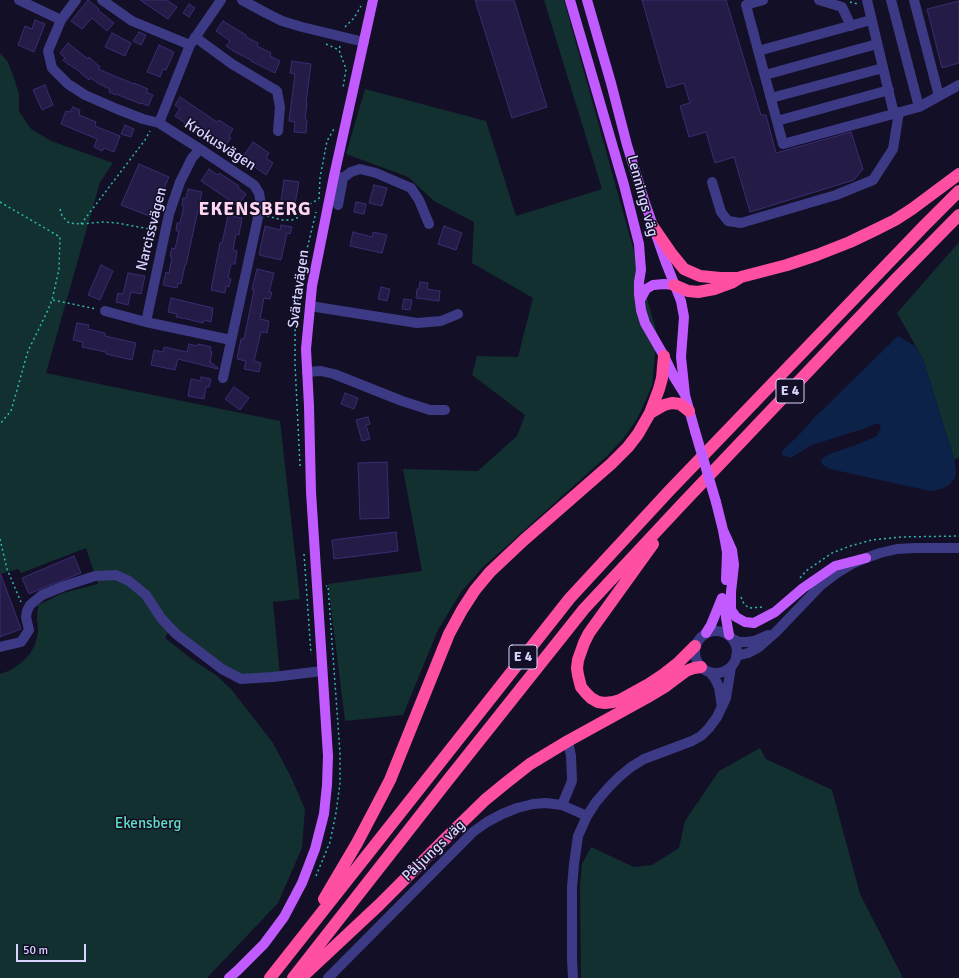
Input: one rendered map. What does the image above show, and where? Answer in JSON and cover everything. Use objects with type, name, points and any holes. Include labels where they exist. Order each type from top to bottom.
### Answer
[{"type":"highway","points":[[653,227],[671,253],[684,268],[700,276],[720,278],[741,277],[787,265],[850,242],[912,209],[959,174]]},
{"type":"highway","name":"E 4","points":[[270,978],[570,598],[692,467],[959,190]]},
{"type":"highway","name":"E 4","points":[[293,978],[584,609],[896,279],[959,215]]},
{"type":"highway","points":[[674,285],[688,291],[698,292],[714,289],[741,277]]},
{"type":"highway","points":[[301,938],[378,805],[390,780],[449,634],[462,610],[490,572],[628,447],[638,434],[650,413],[662,378],[664,356]]},
{"type":"highway","points":[[650,413],[664,405],[672,403],[680,404],[689,411]]},
{"type":"highway","points":[[683,503],[589,633],[578,660],[577,668],[579,682],[586,693],[598,702],[605,703],[620,700],[664,674],[678,663],[695,646]]},
{"type":"highway","points":[[301,978],[380,905],[486,800],[530,764],[646,698],[666,686],[686,671],[694,668],[705,670]]},
{"type":"main road","name":"Svärtavägen","points":[[229,978],[264,944],[284,917],[302,883],[315,849],[324,814],[328,756],[311,492],[306,349],[312,286],[339,177],[373,0]]},
{"type":"main road","name":"Lennings väg","points":[[570,0],[622,179],[639,244],[641,270],[639,282],[639,302],[641,310],[645,323],[685,395]]},
{"type":"main road","name":"Lennings väg","points":[[587,0],[611,83],[626,145],[653,227],[681,301],[684,317],[681,357],[685,395]]},
{"type":"main road","points":[[639,302],[646,289],[653,285],[674,285]]},
{"type":"main road","points":[[685,395],[723,530],[727,552],[725,590],[726,618],[731,637]]},
{"type":"main road","points":[[723,530],[732,550],[734,565],[731,610],[736,617],[745,622],[754,623],[775,612],[804,588],[835,566],[866,558]]},
{"type":"main road","points":[[706,633],[718,610],[725,590]]},
{"type":"street","points":[[19,0],[61,20]]},
{"type":"street","name":"Krokusvägen","points":[[76,0],[61,20],[48,51],[52,68],[68,84],[85,95],[117,109],[157,123],[200,149],[254,185],[259,194],[259,212],[223,378]]},
{"type":"street","points":[[102,0],[132,21],[193,41],[277,91],[280,107],[278,131]]},
{"type":"street","points":[[157,123],[193,41],[221,0]]},
{"type":"street","points":[[242,0],[282,21],[364,42]]},
{"type":"street","points":[[763,0],[746,5],[783,144],[919,107],[959,85]]},
{"type":"street","points":[[819,0],[842,7],[851,26]]},
{"type":"street","points":[[712,182],[721,212],[728,221],[741,223],[836,194],[872,180],[893,149],[897,113],[883,68],[867,0]]},
{"type":"street","points":[[891,0],[919,107]]},
{"type":"street","points":[[914,0],[939,96]]},
{"type":"street","points":[[758,51],[871,20]]},
{"type":"street","points":[[765,75],[877,44]]},
{"type":"street","points":[[771,98],[883,68]]},
{"type":"street","points":[[777,121],[889,90]]},
{"type":"street","name":"Narcissvägen","points":[[146,322],[169,214],[180,182],[192,158],[200,149]]},
{"type":"street","points":[[338,205],[339,177],[360,169],[376,173],[411,188],[419,200],[429,224]]},
{"type":"street","points":[[310,306],[417,323],[441,321],[458,314]]},
{"type":"street","points":[[106,312],[231,340]]},
{"type":"street","points":[[307,372],[320,371],[334,374],[402,401],[430,410],[445,410]]},
{"type":"street","points":[[736,656],[748,653],[759,647],[776,632],[821,585],[837,573],[866,558],[880,552],[897,549],[959,548]]},
{"type":"street","points":[[0,648],[21,642],[29,630],[26,617],[30,604],[42,595],[96,576],[116,575],[130,581],[146,595],[161,618],[176,634],[222,669],[241,679],[273,677],[322,670]]},
{"type":"street","points":[[722,708],[719,687],[715,679],[695,658],[695,646],[701,636],[712,631],[718,631],[724,632],[739,642],[754,641],[776,632]]},
{"type":"street","points":[[573,978],[572,916],[574,864],[578,836],[587,816],[596,802],[619,776],[644,760],[692,741],[701,736],[709,728],[717,718],[726,698],[731,667],[737,650],[731,637]]},
{"type":"street","points":[[705,670],[721,672],[731,667]]},
{"type":"street","points":[[562,805],[572,780],[571,756],[568,741]]},
{"type":"street","name":"Påljungs väg","points":[[328,978],[473,832],[487,822],[516,808],[546,803],[562,805],[587,816]]},
{"type":"path","points":[[342,92],[346,69],[339,50],[343,37],[342,31],[354,18],[363,0]]},
{"type":"path","points":[[81,224],[157,123]]},
{"type":"path","points":[[320,178],[327,141],[335,125]]},
{"type":"path","points":[[259,212],[266,216],[282,220],[292,220],[299,216],[312,202],[319,200]]},
{"type":"path","points":[[0,202],[60,237],[59,269],[52,300],[28,351],[11,411],[0,424]]},
{"type":"path","points":[[60,209],[62,216],[70,223],[117,223],[165,232]]},
{"type":"path","points":[[52,300],[106,312]]},
{"type":"path","points":[[795,582],[806,571],[832,553],[850,546],[872,540],[901,537],[959,536]]},
{"type":"path","points":[[0,539],[7,569],[23,606],[27,611]]},
{"type":"path","points":[[739,593],[744,604],[749,608],[763,607]]},
{"type":"green space","points":[[544,0],[564,0],[657,334],[652,386],[637,419],[623,439],[607,456],[481,569],[461,592],[438,630],[403,715],[345,721],[328,584],[422,571],[403,469],[478,471],[517,436],[525,415],[472,375],[477,356],[518,357],[533,298],[472,263],[474,222],[434,201],[408,177],[346,154],[365,89],[486,121],[516,216],[602,189]]},
{"type":"green space","name":"Ekensberg","points":[[0,53],[8,62],[19,94],[19,111],[30,128],[51,141],[113,163],[100,182],[46,373],[280,421],[300,599],[273,602],[280,675],[241,679],[170,628],[165,638],[197,663],[216,675],[231,689],[273,743],[291,777],[305,809],[302,848],[278,903],[207,978],[0,978],[0,674],[11,670],[22,662],[29,655],[35,645],[38,632],[38,605],[63,593],[98,584],[86,548],[21,573],[18,569],[0,574]]},
{"type":"green space","points":[[959,242],[959,458],[954,459],[923,359],[897,313]]},
{"type":"green space","points":[[760,748],[766,759],[832,790],[860,894],[903,978],[581,978],[580,887],[582,864],[591,847],[634,867],[652,865],[679,848],[685,821],[719,771]]},
{"type":"water","points":[[898,336],[915,346],[923,359],[954,459],[956,470],[955,478],[949,485],[942,489],[930,491],[830,469],[823,465],[821,462],[823,458],[829,454],[877,436],[881,426],[879,424],[812,445],[792,457],[782,455],[784,449],[812,420]]},
{"type":"building","points":[[88,0],[114,23],[107,31],[92,18],[82,29],[71,21]]},
{"type":"building","points":[[140,0],[167,0],[177,7],[168,19]]},
{"type":"building","points":[[475,0],[514,0],[547,107],[512,118]]},
{"type":"building","points":[[642,0],[726,0],[761,115],[766,115],[776,153],[851,132],[863,169],[854,180],[750,212],[734,157],[715,163],[706,132],[689,137],[680,106],[690,103],[684,83],[667,88]]},
{"type":"building","points":[[959,1],[959,63],[942,68],[927,9]]},
{"type":"building","points":[[189,4],[195,8],[189,17],[183,13]]},
{"type":"building","points":[[35,20],[45,24],[34,52],[18,45],[25,26],[32,29]]},
{"type":"building","points":[[223,21],[246,35],[246,37],[258,43],[257,46],[271,53],[270,56],[280,61],[275,73],[226,46],[230,41],[216,31]]},
{"type":"building","points":[[139,32],[146,35],[141,45],[133,41]]},
{"type":"building","points":[[112,33],[131,43],[125,56],[105,47]]},
{"type":"building","points":[[68,43],[88,59],[89,57],[100,67],[98,69],[148,89],[146,92],[153,95],[148,106],[109,92],[110,89],[91,78],[89,80],[69,65],[63,60],[65,58],[60,53]]},
{"type":"building","points":[[159,45],[174,52],[166,70],[163,69],[160,77],[147,72]]},
{"type":"building","points":[[292,61],[311,64],[306,103],[306,133],[294,132],[295,122],[289,121],[295,74],[290,73]]},
{"type":"building","points":[[45,85],[53,105],[42,110],[33,90]]},
{"type":"building","points":[[180,97],[217,122],[219,120],[233,129],[229,136],[231,138],[224,148],[222,147],[220,149],[184,125],[185,123],[175,116],[180,109],[175,105]]},
{"type":"building","points":[[73,107],[80,110],[79,115],[96,122],[95,126],[120,136],[114,152],[104,148],[102,151],[94,147],[97,139],[61,124],[66,111],[70,112]]},
{"type":"building","points":[[125,125],[134,129],[131,137],[121,134]]},
{"type":"building","points":[[253,142],[269,153],[266,158],[273,163],[266,175],[242,158]]},
{"type":"building","points":[[139,164],[169,177],[152,217],[121,205]]},
{"type":"building","points":[[209,169],[218,175],[219,173],[239,186],[238,188],[246,194],[238,206],[201,181]]},
{"type":"building","points":[[284,180],[299,182],[294,210],[280,208]]},
{"type":"building","points":[[374,185],[387,188],[382,206],[369,203]]},
{"type":"building","points":[[188,189],[202,192],[186,265],[181,284],[178,283],[177,288],[163,285],[166,272],[169,273],[172,257],[170,256],[172,248],[175,249],[179,231],[176,231],[177,223],[180,223],[184,206],[182,206],[183,198],[186,198]]},
{"type":"building","points":[[356,202],[366,204],[364,214],[354,212]]},
{"type":"building","points":[[228,215],[242,218],[239,235],[236,234],[233,250],[237,251],[235,264],[231,264],[228,278],[231,279],[229,287],[226,286],[225,293],[211,290],[220,243],[222,243]]},
{"type":"building","points":[[281,225],[292,227],[290,234],[287,233],[281,260],[259,255],[265,226],[280,230]]},
{"type":"building","points":[[444,226],[462,233],[456,250],[438,244]]},
{"type":"building","points":[[353,232],[372,237],[373,232],[387,235],[382,253],[350,246]]},
{"type":"building","points":[[101,265],[113,271],[100,300],[88,295]]},
{"type":"building","points":[[257,269],[274,273],[269,292],[272,292],[270,299],[264,298],[260,319],[269,321],[267,333],[261,332],[254,361],[261,363],[259,372],[244,369],[246,361],[237,359],[241,339],[244,339],[254,290],[252,289]]},
{"type":"building","points":[[128,273],[145,276],[141,294],[131,292],[128,305],[116,302],[118,293],[123,294]]},
{"type":"building","points":[[420,282],[428,283],[427,289],[440,291],[439,301],[416,298],[417,289],[419,289]]},
{"type":"building","points":[[381,287],[390,289],[387,301],[378,299]]},
{"type":"building","points":[[171,298],[213,308],[211,322],[204,320],[203,323],[176,317],[177,314],[168,312]]},
{"type":"building","points":[[404,299],[412,300],[410,310],[402,309]]},
{"type":"building","points":[[77,323],[89,325],[88,329],[105,333],[105,336],[136,343],[132,360],[106,354],[106,352],[82,347],[83,342],[73,340]]},
{"type":"building","points":[[189,344],[197,346],[198,344],[211,347],[210,351],[212,352],[210,362],[218,369],[178,359],[175,370],[151,365],[154,350],[163,352],[164,347],[187,352]]},
{"type":"building","points":[[201,377],[211,379],[209,387],[206,387],[204,399],[188,396],[191,379],[201,381]]},
{"type":"building","points":[[234,387],[249,398],[240,410],[225,399]]},
{"type":"building","points":[[345,393],[358,398],[354,409],[341,404]]},
{"type":"building","points":[[368,417],[370,424],[366,425],[370,439],[362,441],[356,420]]},
{"type":"building","points":[[387,462],[389,518],[360,519],[358,463]]},
{"type":"building","points":[[396,532],[398,551],[334,559],[332,540]]},
{"type":"building","points":[[74,556],[81,573],[29,594],[22,578]]},
{"type":"building","points":[[0,575],[21,629],[0,637]]},
{"type":"district","name":"EKENSBERG","points":[[255,210]]}]
